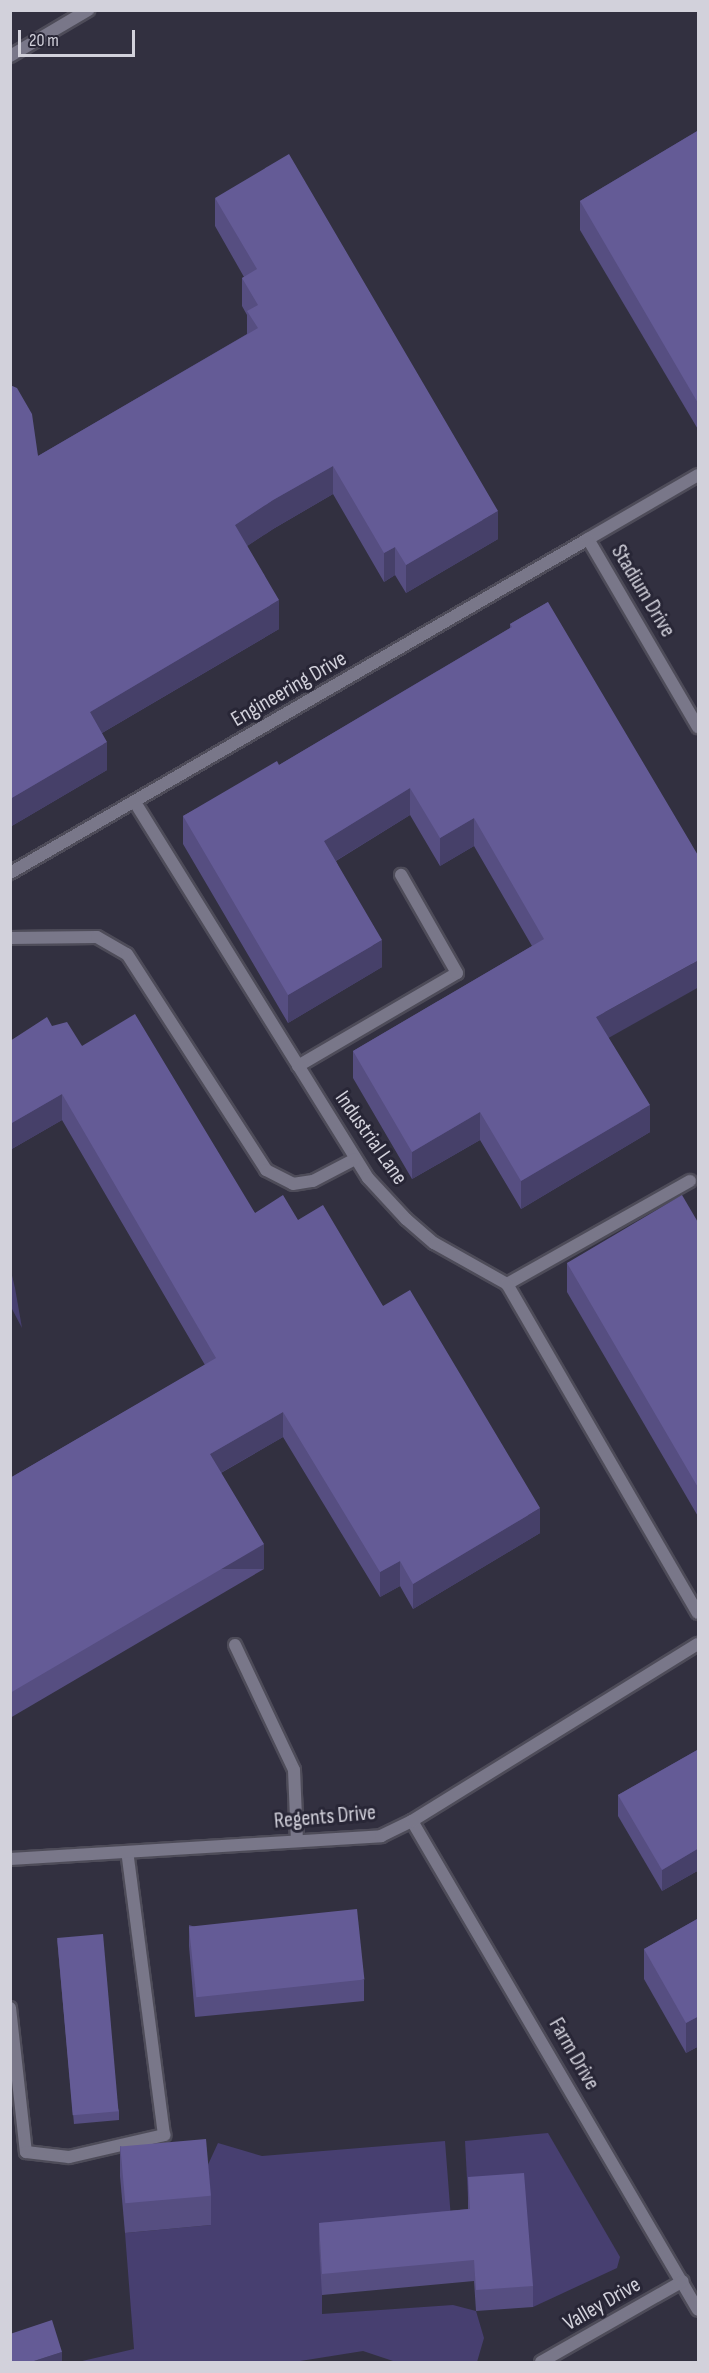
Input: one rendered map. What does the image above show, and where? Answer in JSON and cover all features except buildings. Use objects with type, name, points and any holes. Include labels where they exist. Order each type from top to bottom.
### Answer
[{"type":"street","points":[[10,56],[88,10]]},
{"type":"street","name":"Engineering Drive","points":[[10,873],[136,804],[699,475]]},
{"type":"street","name":"Stadium Drive","points":[[588,539],[699,727]]},
{"type":"street","name":"Industrial Lane","points":[[136,804],[355,1159],[382,1195],[419,1230],[462,1262],[507,1284]]},
{"type":"street","points":[[298,1066],[457,973],[401,875]]},
{"type":"street","points":[[10,938],[97,937],[128,954],[266,1170],[293,1184],[312,1181],[355,1159]]},
{"type":"street","points":[[690,1181],[507,1284],[699,1613]]},
{"type":"street","name":"Regents Drive","points":[[10,1859],[381,1836],[412,1821],[699,1644]]},
{"type":"street","points":[[235,1645],[257,1685],[294,1770],[297,1841]]},
{"type":"street","name":"Farm Drive","points":[[412,1821],[699,2310]]},
{"type":"street","points":[[10,2008],[26,2152],[69,2157],[164,2135],[127,1852]]},
{"type":"street","name":"Valley Drive","points":[[541,2362],[683,2281]]},
{"type":"shaded area","points":[[10,1267],[15,1288],[22,1328],[11,1307]]},
{"type":"shaded area","points":[[548,2133],[620,2257],[617,2268],[533,2307],[468,2198],[465,2141]]},
{"type":"shaded area","points":[[445,2141],[452,2232],[322,2295],[322,2314],[453,2305],[476,2311],[484,2338],[477,2362],[396,2362],[363,2351],[294,2362],[78,2362],[134,2349],[125,2233],[211,2225],[206,2169],[218,2143],[262,2156]]}]
